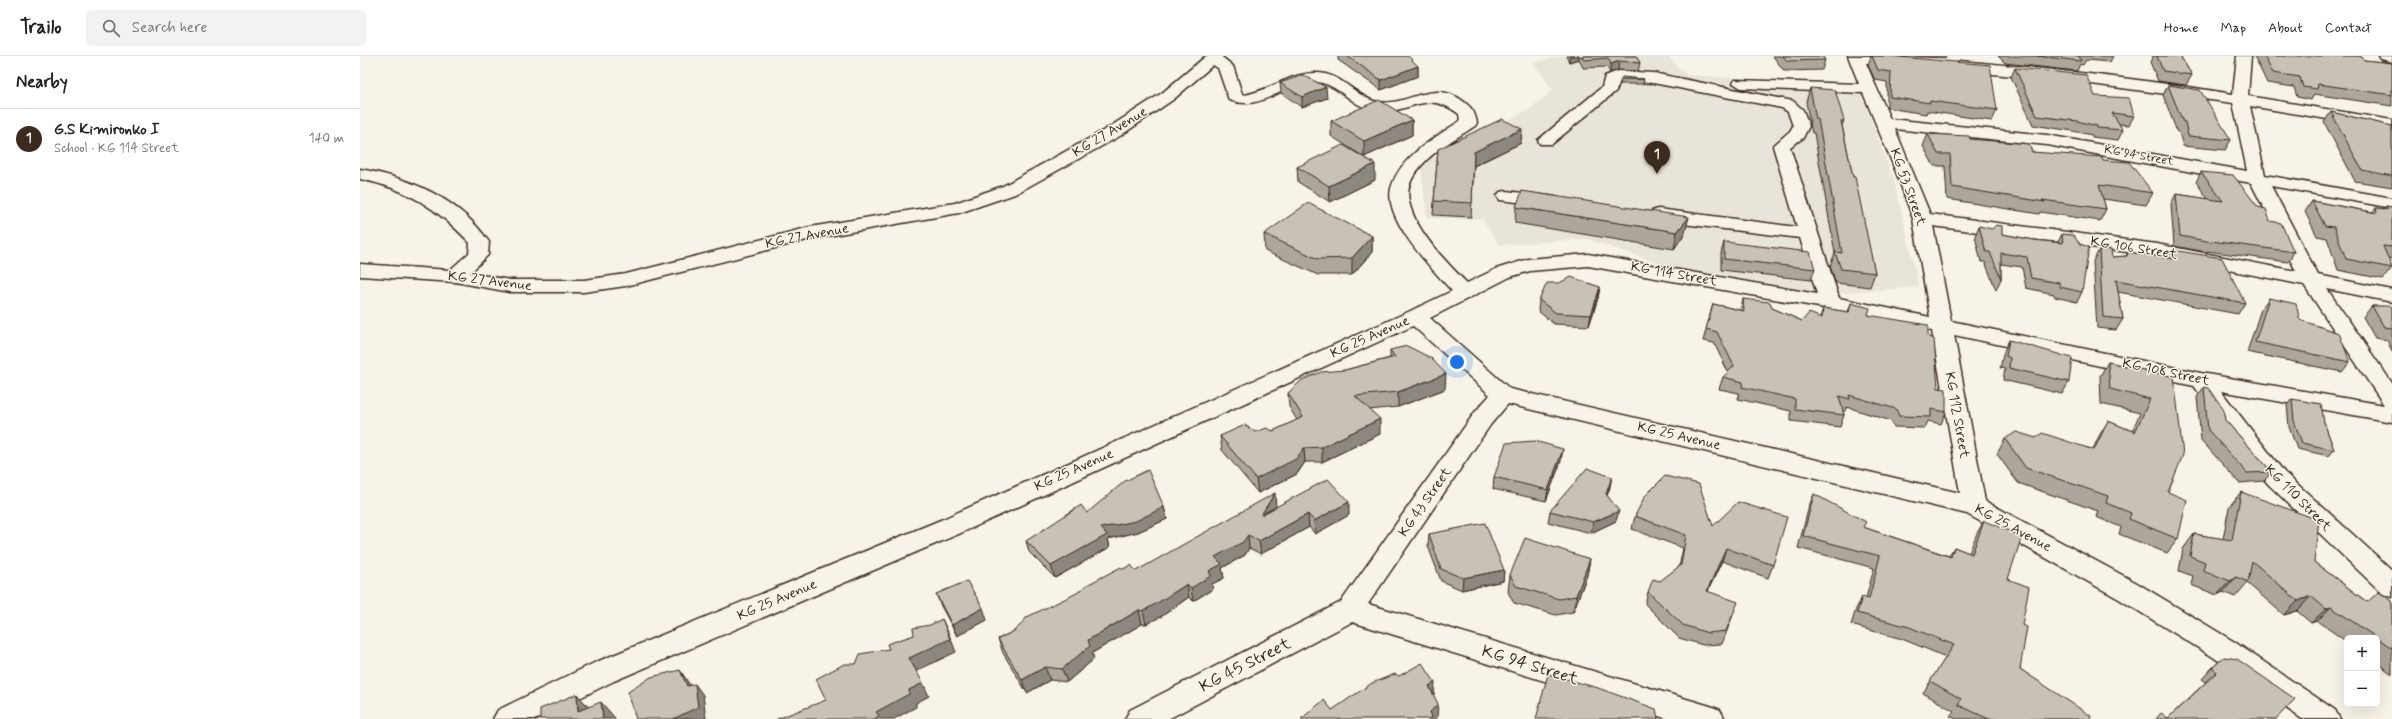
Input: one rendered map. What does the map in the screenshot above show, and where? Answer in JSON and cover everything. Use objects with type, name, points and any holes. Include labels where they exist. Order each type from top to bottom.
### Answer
[{"type":"street","points":[[2244,56],[2240,99],[2258,177],[2311,281],[2392,400]]},
{"type":"street","points":[[2386,56],[2392,57]]},
{"type":"street","points":[[1213,57],[1225,66],[1235,97],[1243,100],[1299,80],[1321,78],[1374,106],[1436,97],[1449,98],[1467,112],[1469,122],[1430,149],[1410,168],[1398,190],[1401,203],[1415,234],[1464,292]]},
{"type":"street","name":"KG 27 Avenue","points":[[360,270],[455,276],[510,286],[584,286],[626,280],[810,233],[960,208],[1009,190],[1114,132],[1168,96],[1213,57]]},
{"type":"street","points":[[1855,57],[1918,62]]},
{"type":"street","name":"KG 53 Street","points":[[1855,57],[1884,123],[1922,219],[1941,324]]},
{"type":"street","points":[[1948,65],[2061,75],[2240,99],[2392,125]]},
{"type":"street","points":[[1546,140],[1610,88],[1610,79],[1618,76],[1653,78],[1787,104],[1796,110],[1801,126],[1798,134],[1782,146],[1790,178],[1810,234],[1830,303]]},
{"type":"street","points":[[1742,84],[1869,89]]},
{"type":"street","name":"KG 94 Street","points":[[1884,123],[2047,140],[2392,202]]},
{"type":"street","points":[[360,174],[400,182],[426,194],[457,217],[480,242],[478,255],[455,276]]},
{"type":"street","points":[[1506,196],[1569,204]]},
{"type":"street","points":[[1639,212],[1810,234]]},
{"type":"street","name":"KG 106 Street","points":[[1922,219],[2157,250],[2392,296]]},
{"type":"street","name":"KG 114 Street","points":[[1415,317],[1503,273],[1528,265],[1588,260],[1941,324]]},
{"type":"street","name":"KG 25 Avenue","points":[[508,719],[604,672],[952,526],[1415,317],[1433,330],[1503,395],[1974,506],[2128,591],[2223,649],[2325,719]]},
{"type":"street","name":"KG 108 Street","points":[[1941,324],[2201,380],[2392,414]]},
{"type":"street","name":"KG 112 Street","points":[[1941,324],[1974,506]]},
{"type":"street","name":"KG 110 Street","points":[[2201,380],[2276,478],[2392,586]]},
{"type":"street","name":"KG 43 Street","points":[[1350,610],[1483,418],[1503,395]]},
{"type":"street","name":"KG 94 Street","points":[[1350,610],[1710,719]]},
{"type":"street","name":"KG 45 Street","points":[[1140,719],[1350,610]]},
{"type":"shaded area","points":[[1562,56],[1661,56],[1668,57],[1687,75],[1858,86],[1894,180],[1919,287],[1817,295],[1706,279],[1587,239],[1499,245],[1482,219],[1427,218],[1421,168],[1448,142],[1505,122],[1530,109],[1553,90],[1533,63]]},
{"type":"building","points":[[1347,56],[1408,56],[1418,66],[1381,80]]},
{"type":"building","points":[[1582,56],[1636,56],[1640,63],[1619,61],[1611,64],[1608,58],[1584,60]]},
{"type":"building","points":[[1783,56],[1822,56],[1825,60],[1787,61]]},
{"type":"building","points":[[1872,56],[1888,56],[1990,65],[1997,110],[1890,97],[1891,72],[1878,70]]},
{"type":"building","points":[[2037,56],[2079,56],[2081,61]]},
{"type":"building","points":[[2157,56],[2180,56],[2192,75],[2163,71]]},
{"type":"building","points":[[2264,56],[2358,56],[2362,57],[2364,60],[2392,63],[2392,95],[2318,84],[2317,89],[2303,87],[2300,77],[2273,73]]},
{"type":"building","points":[[2015,68],[2086,75],[2095,96],[2129,98],[2134,116],[2112,113],[2123,130],[2097,128],[2097,126],[2077,121],[2037,116]]},
{"type":"building","points":[[1303,75],[1326,87],[1302,97],[1280,83]]},
{"type":"building","points":[[1622,77],[1644,79],[1621,79]]},
{"type":"building","points":[[2168,85],[2200,90],[2231,140],[2188,136],[2185,122],[2183,122]]},
{"type":"building","points":[[1810,88],[1835,90],[1844,121],[1841,121],[1853,177],[1855,177],[1875,273],[1841,269],[1835,252],[1842,253],[1818,119],[1816,119]]},
{"type":"building","points":[[1379,100],[1412,120],[1364,141],[1331,121]]},
{"type":"building","points":[[2331,112],[2392,126],[2392,176],[2362,170]]},
{"type":"building","points":[[1502,119],[1522,129],[1474,152],[1472,203],[1434,201],[1438,149]]},
{"type":"building","points":[[1928,134],[1969,136],[1970,139],[2029,144],[2032,152],[2102,157],[2103,160],[2129,162],[2153,193],[2099,185],[2106,209],[2042,200],[2045,202],[1952,187],[1950,154],[1938,154]]},
{"type":"building","points":[[1343,145],[1375,164],[1329,186],[1297,167]]},
{"type":"building","points":[[2201,172],[2233,175],[2258,207],[2266,209],[2270,221],[2281,223],[2294,252],[2211,241],[2212,242],[2180,236],[2176,194],[2223,201]]},
{"type":"building","points":[[1522,191],[1689,217],[1677,232],[1516,207]]},
{"type":"building","points":[[2312,201],[2377,213],[2376,208],[2388,209],[2386,206],[2392,207],[2392,247],[2383,246],[2392,268],[2346,259],[2334,227],[2325,226]]},
{"type":"building","points":[[1308,203],[1372,236],[1352,258],[1318,259],[1264,234]]},
{"type":"building","points":[[1996,225],[2002,226],[2002,234],[2034,240],[2063,243],[2062,234],[2073,235],[2080,244],[2089,247],[2082,292],[2060,287],[2059,283],[2031,278],[2027,257],[2001,253],[2001,279],[1990,252],[1986,252],[1979,226],[1992,229]]},
{"type":"building","points":[[1724,242],[1810,252],[1815,269],[1724,259]]},
{"type":"building","points":[[2111,249],[2112,257],[2127,256],[2128,252],[2175,259],[2172,250],[2222,258],[2245,303],[2116,280],[2123,319],[2103,317],[2099,250]]},
{"type":"building","points":[[1571,277],[1600,287],[1591,315],[1556,313],[1539,300],[1547,283],[1559,283]]},
{"type":"building","points":[[2269,298],[2296,304],[2300,320],[2339,333],[2350,362],[2255,342]]},
{"type":"building","points":[[1743,299],[1770,302],[1772,308],[1802,321],[1809,313],[1822,318],[1823,308],[1849,312],[1851,303],[1870,308],[1868,315],[1928,325],[1928,336],[1934,339],[1938,388],[1946,389],[1946,412],[1931,409],[1931,417],[1899,416],[1896,409],[1849,395],[1850,399],[1839,396],[1844,415],[1795,409],[1795,399],[1742,387],[1743,382],[1723,377],[1734,366],[1717,332],[1706,329],[1713,304],[1744,311]]},
{"type":"building","points":[[2372,306],[2392,307],[2392,328],[2384,327]]},
{"type":"building","points":[[2009,340],[2072,358],[2069,382],[2009,368],[2010,358],[2006,356]]},
{"type":"building","points":[[1407,346],[1431,358],[1446,374],[1398,392],[1355,396],[1380,419],[1322,447],[1304,448],[1296,459],[1256,479],[1220,436],[1245,425],[1255,432],[1267,428],[1273,431],[1303,417],[1288,393],[1302,380],[1321,372],[1345,370],[1395,357],[1390,350]]},
{"type":"building","points":[[2108,362],[2174,377],[2183,455],[2168,492],[2187,500],[2178,539],[2129,519],[2131,513],[2106,503],[2108,496],[2026,468],[2005,439],[2016,432],[2036,438],[2042,433],[2094,450],[2108,421],[2135,432],[2150,399],[2110,389]]},
{"type":"building","points":[[2204,387],[2208,388],[2223,408],[2225,420],[2272,472],[2247,473],[2208,430]]},
{"type":"building","points":[[2292,399],[2321,404],[2324,422],[2334,450],[2302,443],[2294,421]]},
{"type":"building","points":[[1535,441],[1563,449],[1548,490],[1494,477],[1506,443]]},
{"type":"building","points":[[1587,468],[1612,477],[1606,494],[1619,511],[1593,522],[1550,511]]},
{"type":"building","points":[[1148,470],[1164,507],[1136,521],[1101,528],[1107,535],[1051,566],[1026,541],[1081,505],[1087,513],[1125,481]]},
{"type":"building","points":[[1665,476],[1699,484],[1713,526],[1738,502],[1787,517],[1773,565],[1726,548],[1707,591],[1738,602],[1726,631],[1708,633],[1683,625],[1648,592],[1653,579],[1660,581],[1681,565],[1686,535],[1635,516],[1645,496]]},
{"type":"building","points":[[1328,479],[1349,502],[1314,521],[1308,514],[1259,541],[1248,535],[1243,542],[1215,557],[1222,564],[1209,571],[1211,576],[1191,588],[1187,584],[1159,602],[1143,611],[1139,610],[1088,640],[1090,646],[1062,669],[1045,667],[1022,680],[998,639],[1016,630],[1027,617],[1077,593],[1085,586],[1121,567],[1123,569],[1131,565],[1136,571],[1275,493],[1261,515]]},
{"type":"building","points":[[2241,492],[2319,520],[2314,562],[2367,602],[2379,592],[2392,601],[2392,648],[2380,640],[2380,635],[2373,635],[2331,607],[2326,609],[2311,596],[2298,601],[2252,561],[2248,582],[2236,577],[2230,581],[2203,570],[2205,562],[2190,556],[2194,534],[2232,540]]},
{"type":"building","points":[[1814,494],[1866,522],[1863,527],[1951,557],[1954,547],[1972,554],[1984,521],[2022,536],[2008,579],[2029,587],[2022,625],[2027,627],[2020,669],[2091,716],[2090,719],[1989,719],[1958,705],[1961,699],[1930,681],[1954,645],[1909,627],[1857,613],[1862,597],[1869,599],[1880,556],[1803,536]]},
{"type":"building","points":[[1485,523],[1504,570],[1463,578],[1441,569],[1429,534]]},
{"type":"building","points":[[1525,538],[1590,559],[1576,596],[1559,599],[1516,586],[1510,575]]},
{"type":"building","points":[[967,581],[983,608],[952,625],[936,594]]},
{"type":"building","points":[[942,619],[950,639],[909,658],[923,683],[909,690],[909,694],[876,712],[879,716],[874,719],[777,719],[826,700],[816,679],[844,664],[856,664],[860,654],[889,649],[887,644],[914,635],[913,628],[930,625]]},
{"type":"building","points":[[2224,657],[2237,659],[2295,699],[2276,719],[2156,719],[2161,713],[2168,718],[2217,672],[2212,668]]},
{"type":"building","points":[[1422,663],[1435,682],[1429,686],[1438,704],[1430,712],[1432,717],[1428,719],[1301,719],[1324,700],[1332,710],[1372,683],[1395,674],[1399,676]]},
{"type":"building","points":[[680,670],[687,686],[695,684],[698,707],[673,719],[636,719],[628,692],[651,677]]},
{"type":"building","points":[[1548,674],[1598,688],[1656,709],[1658,719],[1536,719]]},
{"type":"building","points":[[577,694],[578,711],[601,702],[603,719],[540,719],[540,709]]},
{"type":"place","name":"G.S Kimironko I","points":[[1657,174]]}]
